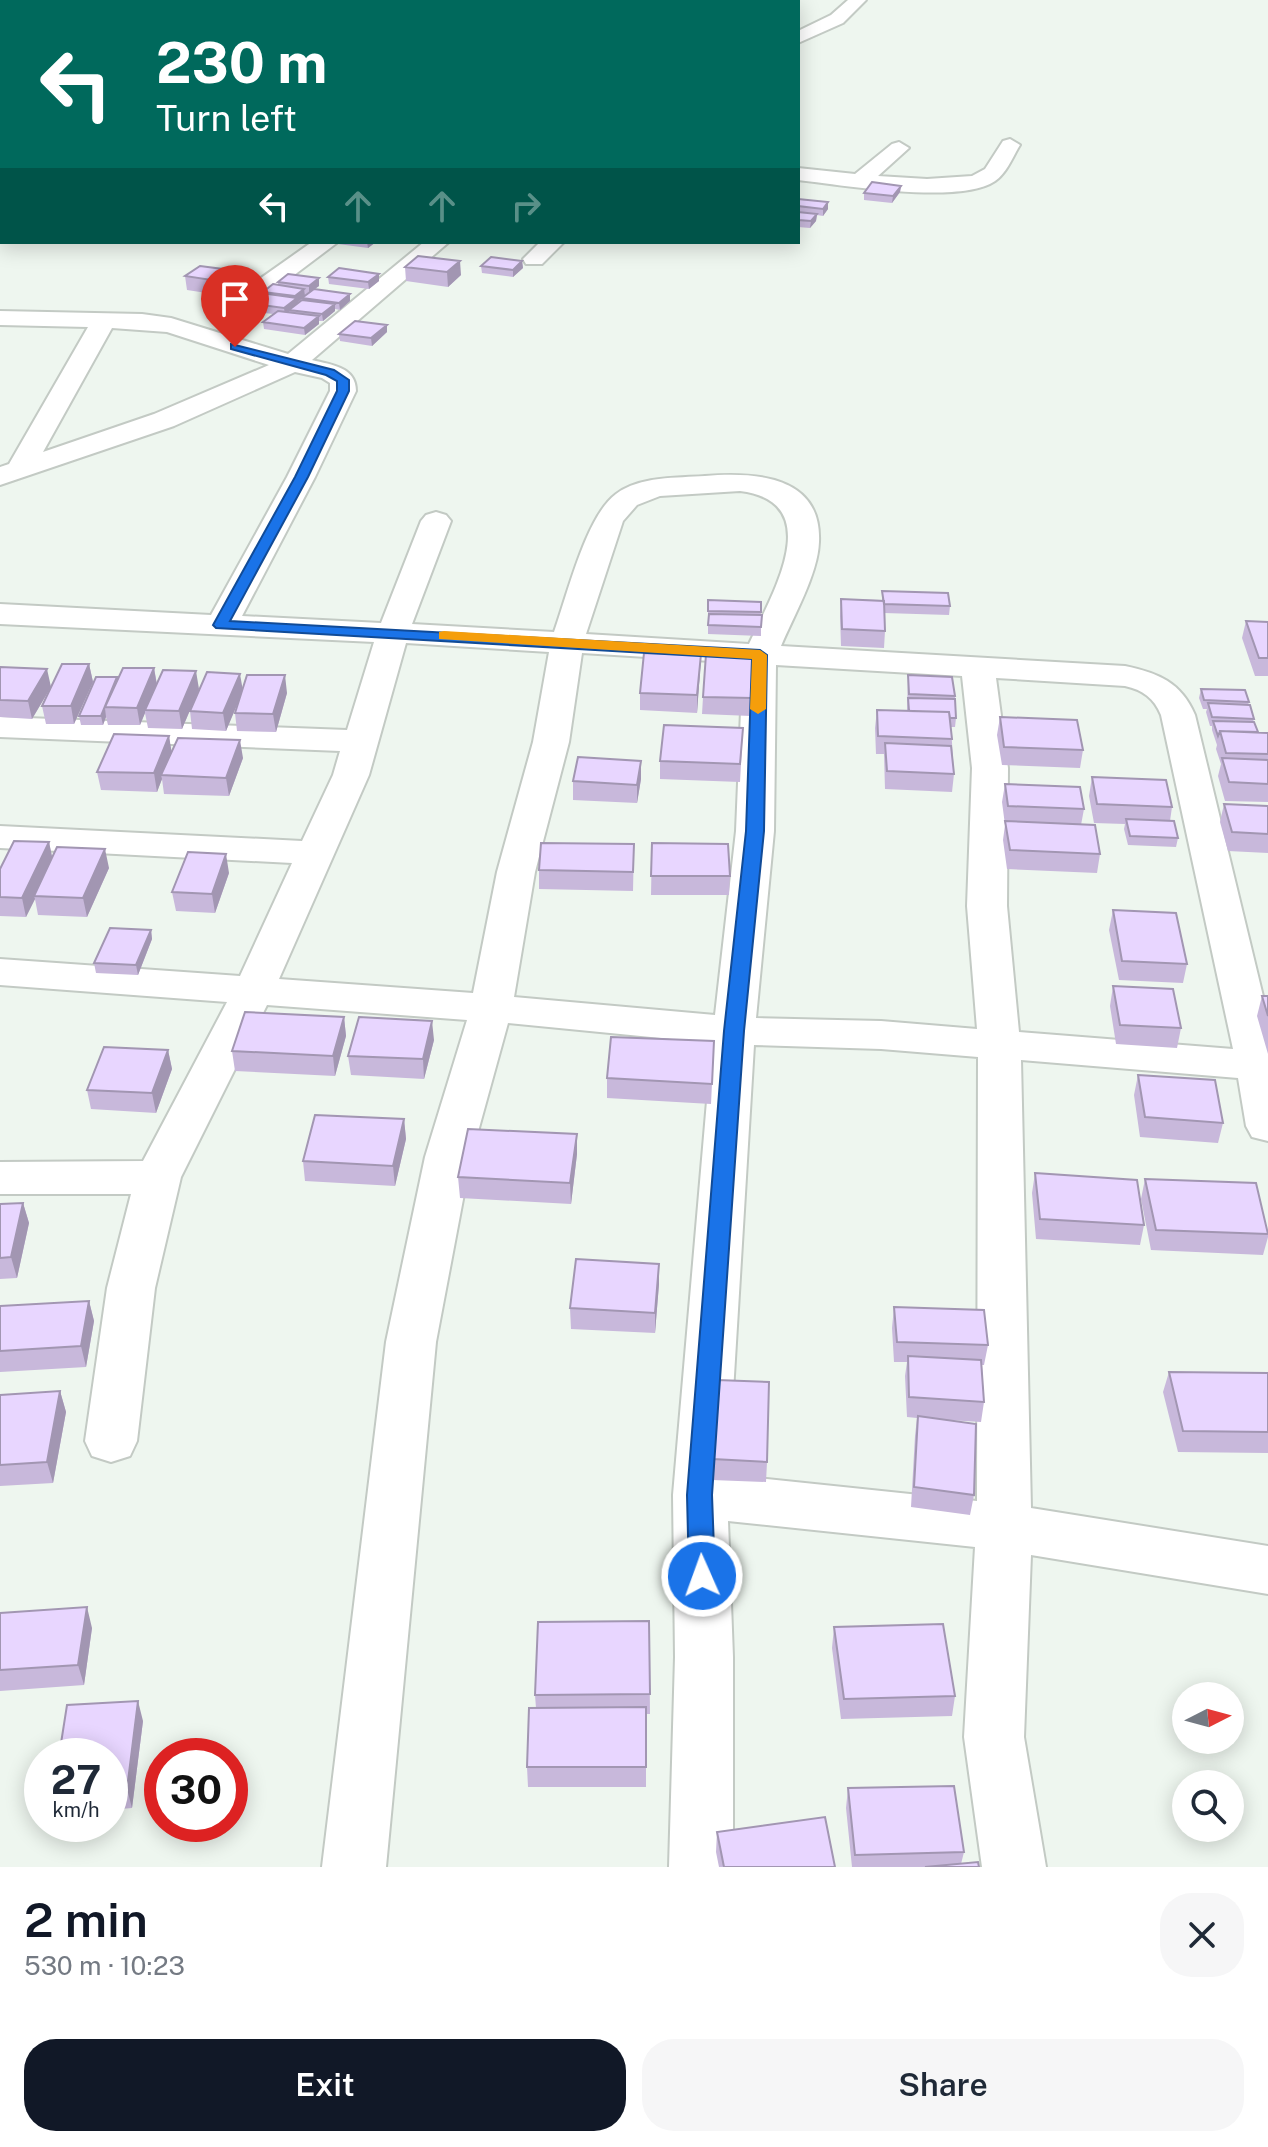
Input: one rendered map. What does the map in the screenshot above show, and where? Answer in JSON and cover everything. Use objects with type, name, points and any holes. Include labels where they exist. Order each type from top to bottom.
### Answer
[{"type":"street","points":[[800,37],[837,19],[858,0]]},
{"type":"street","points":[[800,174],[919,186],[976,180],[989,176],[1010,145]]},
{"type":"street","points":[[860,181],[899,148]]},
{"type":"street","points":[[269,283],[324,244]]},
{"type":"street","points":[[9,473],[164,420],[292,364],[436,244]]},
{"type":"street","points":[[534,259],[551,244]]},
{"type":"street","points":[[0,318],[171,325],[292,364],[330,372],[343,380],[343,391],[301,477],[221,625]]},
{"type":"street","points":[[9,473],[104,320]]},
{"type":"street","points":[[354,1867],[411,1342],[448,1157],[491,1008],[516,872],[551,742],[567,642],[609,518],[627,499],[656,488],[740,482],[764,485],[782,493],[800,512],[804,543],[791,586],[760,655],[755,831],[734,1031],[700,1495],[704,1657],[701,1867]]},
{"type":"street","points":[[111,1441],[131,1288],[158,1177],[253,992],[313,853],[351,775],[393,633],[436,521]]},
{"type":"street","points":[[0,614],[567,642],[1125,676],[1148,680],[1163,689],[1173,701],[1263,1065],[1268,1126]]},
{"type":"street","points":[[978,668],[990,768],[987,906],[999,1043],[1004,1527],[994,1737],[1014,1867]]},
{"type":"street","points":[[0,727],[361,741]]},
{"type":"street","points":[[0,837],[313,853]]},
{"type":"street","points":[[3,980],[491,1008],[734,1031],[881,1035],[1263,1065]]},
{"type":"street","points":[[0,1178],[158,1177]]},
{"type":"street","points":[[700,1495],[1004,1527],[1268,1570]]},
{"type":"building","points":[[872,182],[901,186],[893,196],[864,193]]},
{"type":"building","points":[[800,199],[828,202],[823,209],[800,206]]},
{"type":"building","points":[[800,212],[817,214],[811,221],[800,220]]},
{"type":"building","points":[[418,256],[460,261],[447,272],[405,267]]},
{"type":"building","points":[[491,257],[522,261],[513,270],[481,266]]},
{"type":"building","points":[[200,266],[246,272],[231,283],[185,276]]},
{"type":"building","points":[[339,268],[379,274],[368,282],[328,277]]},
{"type":"building","points":[[288,274],[319,278],[309,286],[278,282]]},
{"type":"building","points":[[273,284],[304,289],[295,296],[263,292]]},
{"type":"building","points":[[314,289],[350,294],[339,303],[302,298]]},
{"type":"building","points":[[261,293],[297,298],[284,308],[247,303]]},
{"type":"building","points":[[302,300],[335,304],[322,314],[289,310]]},
{"type":"building","points":[[278,311],[319,316],[304,328],[263,322]]},
{"type":"building","points":[[355,321],[387,325],[371,338],[339,334]]},
{"type":"building","points":[[882,591],[948,593],[950,606],[884,604]]},
{"type":"building","points":[[841,599],[884,601],[885,631],[842,629]]},
{"type":"building","points":[[708,600],[761,602],[761,612],[708,611]]},
{"type":"building","points":[[709,614],[762,615],[761,627],[708,625]]},
{"type":"building","points":[[1246,621],[1268,622],[1268,658],[1259,658]]},
{"type":"building","points":[[644,653],[701,654],[697,695],[640,693]]},
{"type":"building","points":[[706,654],[754,656],[752,698],[703,697]]},
{"type":"building","points":[[62,664],[89,664],[71,706],[42,706]]},
{"type":"building","points":[[0,667],[47,669],[28,701],[0,700]]},
{"type":"building","points":[[123,668],[154,668],[137,708],[105,707]]},
{"type":"building","points":[[163,670],[196,671],[179,711],[145,710]]},
{"type":"building","points":[[207,672],[240,674],[223,713],[190,711]]},
{"type":"building","points":[[247,675],[285,675],[273,714],[235,713]]},
{"type":"building","points":[[908,675],[952,677],[955,696],[909,694]]},
{"type":"building","points":[[96,677],[117,677],[101,716],[79,716]]},
{"type":"building","points":[[1201,689],[1245,690],[1249,702],[1204,700]]},
{"type":"building","points":[[908,698],[955,699],[956,718],[950,718],[949,712],[909,711]]},
{"type":"building","points":[[1208,703],[1250,705],[1254,719],[1212,717]]},
{"type":"building","points":[[877,710],[949,712],[952,739],[878,736]]},
{"type":"building","points":[[1000,717],[1077,720],[1083,750],[1004,747]]},
{"type":"building","points":[[1213,721],[1254,722],[1258,732],[1220,731],[1218,736]]},
{"type":"building","points":[[664,725],[743,728],[740,764],[660,761]]},
{"type":"building","points":[[1220,731],[1268,733],[1268,754],[1226,753]]},
{"type":"building","points":[[114,734],[169,736],[154,773],[97,772]]},
{"type":"building","points":[[178,738],[240,740],[226,778],[161,775]]},
{"type":"building","points":[[885,743],[951,746],[954,774],[887,771]]},
{"type":"building","points":[[578,757],[641,761],[637,785],[573,781]]},
{"type":"building","points":[[1222,758],[1268,760],[1268,784],[1229,782]]},
{"type":"building","points":[[1092,777],[1166,780],[1172,807],[1097,804]]},
{"type":"building","points":[[1005,784],[1080,787],[1084,809],[1008,806]]},
{"type":"building","points":[[1224,804],[1268,806],[1268,834],[1232,832]]},
{"type":"building","points":[[1126,819],[1174,821],[1178,838],[1130,836]]},
{"type":"building","points":[[1005,821],[1095,825],[1100,854],[1010,850]]},
{"type":"building","points":[[14,841],[49,842],[22,898],[0,897],[0,869]]},
{"type":"building","points":[[541,843],[634,844],[633,872],[539,870]]},
{"type":"building","points":[[652,843],[728,844],[730,876],[651,876]]},
{"type":"building","points":[[57,847],[105,849],[83,898],[34,896]]},
{"type":"building","points":[[188,852],[226,854],[212,894],[172,892]]},
{"type":"building","points":[[1113,910],[1176,913],[1187,964],[1122,961]]},
{"type":"building","points":[[110,928],[151,930],[136,965],[94,963]]},
{"type":"building","points":[[1113,986],[1173,989],[1181,1028],[1120,1025]]},
{"type":"building","points":[[1262,996],[1268,996],[1268,1016]]},
{"type":"building","points":[[245,1012],[344,1017],[333,1056],[232,1051]]},
{"type":"building","points":[[359,1017],[432,1021],[423,1059],[348,1056]]},
{"type":"building","points":[[611,1037],[714,1041],[712,1084],[607,1078]]},
{"type":"building","points":[[104,1047],[168,1050],[152,1093],[87,1090]]},
{"type":"building","points":[[1138,1075],[1215,1080],[1223,1123],[1145,1117]]},
{"type":"building","points":[[315,1115],[404,1119],[393,1166],[303,1161]]},
{"type":"building","points":[[468,1129],[577,1134],[570,1183],[458,1177]]},
{"type":"building","points":[[1035,1173],[1137,1180],[1144,1225],[1040,1219]]},
{"type":"building","points":[[1145,1179],[1256,1183],[1268,1234],[1156,1230]]},
{"type":"building","points":[[23,1203],[11,1257],[0,1258],[0,1204]]},
{"type":"building","points":[[576,1259],[659,1264],[655,1313],[570,1308]]},
{"type":"building","points":[[89,1301],[81,1346],[0,1351],[0,1306]]},
{"type":"building","points":[[894,1307],[984,1310],[988,1345],[897,1342]]},
{"type":"building","points":[[908,1356],[981,1360],[984,1402],[909,1397]]},
{"type":"building","points":[[1169,1372],[1268,1373],[1268,1432],[1183,1431]]},
{"type":"building","points":[[717,1380],[769,1382],[767,1462],[713,1459]]},
{"type":"building","points":[[60,1391],[47,1462],[0,1465],[0,1395]]},
{"type":"building","points":[[918,1416],[976,1424],[974,1495],[914,1487]]},
{"type":"building","points":[[87,1607],[78,1665],[0,1670],[0,1613]]},
{"type":"building","points":[[649,1621],[650,1694],[535,1695],[538,1622]]},
{"type":"building","points":[[943,1624],[955,1696],[844,1699],[834,1627]]},
{"type":"building","points":[[138,1701],[128,1781],[128,1738],[62,1738],[67,1705]]},
{"type":"building","points":[[646,1707],[646,1767],[527,1767],[529,1708]]},
{"type":"building","points":[[954,1786],[964,1852],[855,1855],[848,1788]]},
{"type":"building","points":[[825,1817],[835,1867],[724,1867],[717,1832]]},
{"type":"building","points":[[978,1862],[979,1867],[925,1867]]},
{"type":"slow traffic","points":[[444,635],[760,655],[758,709]]},
{"type":"route","points":[[235,347],[330,372],[343,380],[343,391],[301,477],[221,625],[760,655],[755,831],[734,1031],[700,1495],[702,1576]]}]
